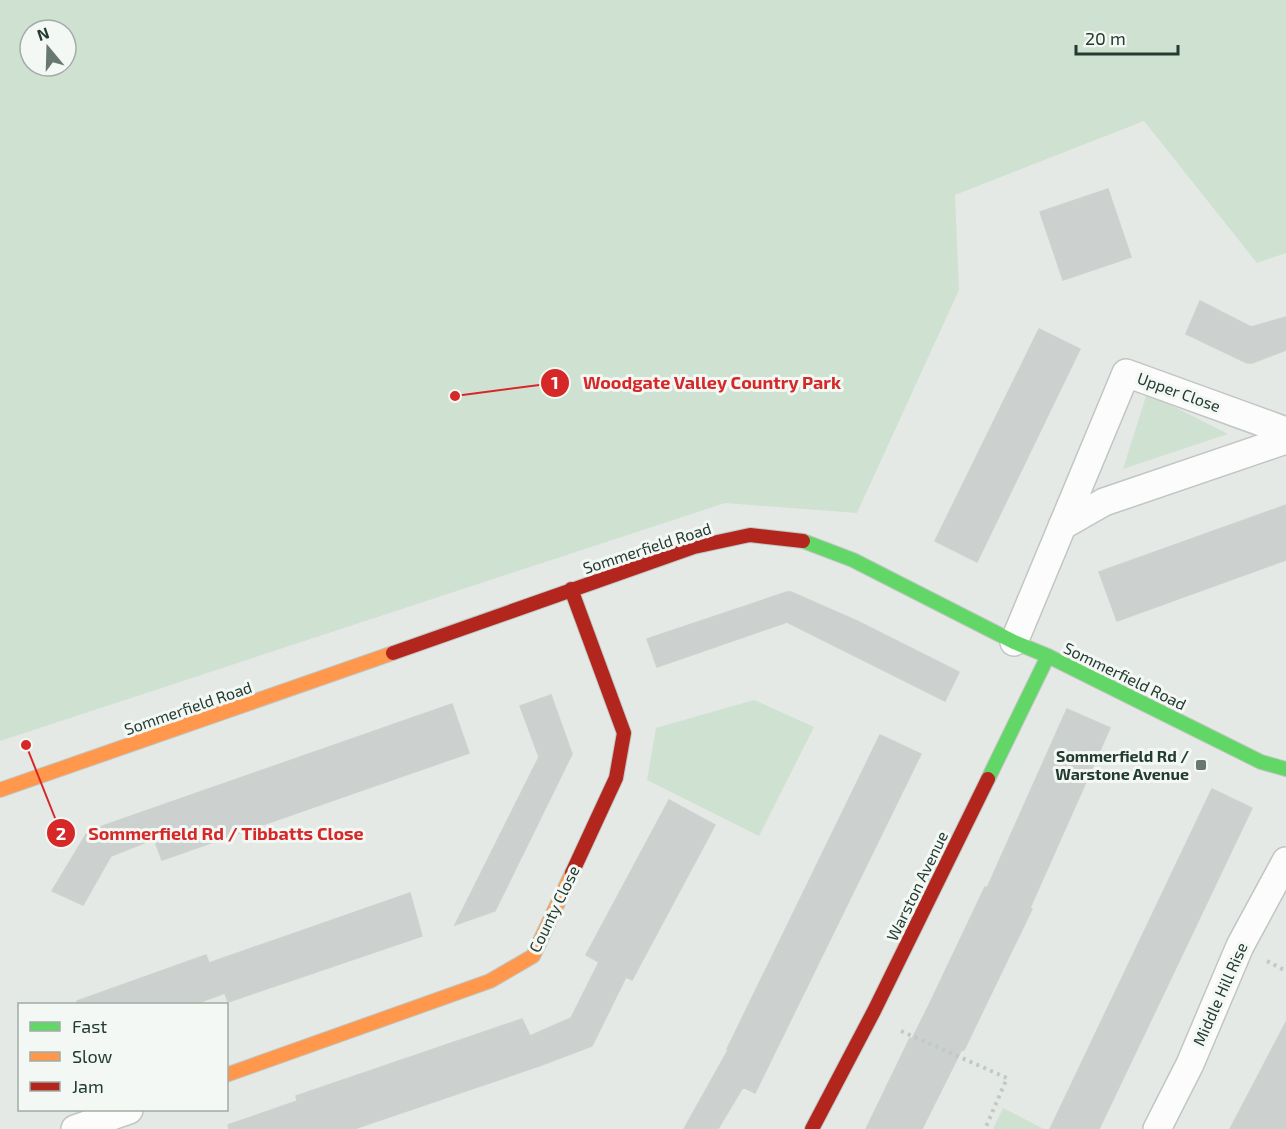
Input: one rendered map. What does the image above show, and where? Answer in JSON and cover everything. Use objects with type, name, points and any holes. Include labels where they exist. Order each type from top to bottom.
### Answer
[{"type":"street","name":"Upper Close","points":[[1014,642],[1126,373],[1286,431]]},
{"type":"street","points":[[1062,526],[1104,502],[1286,440]]},
{"type":"street","name":"Sommerfield Road","points":[[0,790],[694,547],[750,535],[804,541],[853,560],[1014,642],[1048,656],[1261,762],[1286,769]]},
{"type":"street","name":"County Close","points":[[228,1074],[490,981],[533,956],[616,778],[624,734],[572,589]]},
{"type":"street","name":"Warston Avenue","points":[[812,1129],[874,1011],[1048,656]]},
{"type":"street","name":"Middle Hill Rise","points":[[1157,1129],[1190,1064],[1240,946],[1286,861]]},
{"type":"street","points":[[75,1129],[126,1111]]},
{"type":"path","points":[[874,1011],[893,1027],[1007,1078],[985,1129]]},
{"type":"green space","points":[[0,0],[1286,0],[1286,253],[1257,263],[1144,121],[955,195],[959,290],[857,513],[725,503],[0,741]]},
{"type":"green space","points":[[1147,393],[1228,434],[1123,469]]},
{"type":"green space","points":[[754,700],[814,727],[759,836],[647,780],[656,728]]},
{"type":"green space","points":[[1003,1108],[1044,1129],[993,1129]]},
{"type":"building","points":[[1108,189],[1131,257],[1063,280],[1040,212]]},
{"type":"building","points":[[1200,301],[1251,327],[1286,317],[1286,350],[1247,363],[1186,334]]},
{"type":"building","points":[[1039,329],[1080,349],[977,562],[935,541]]},
{"type":"building","points":[[1286,505],[1286,560],[1117,621],[1099,572]]},
{"type":"building","points":[[787,592],[857,621],[959,672],[945,701],[787,622],[657,667],[647,639]]},
{"type":"building","points":[[551,695],[572,754],[495,911],[455,925],[539,757],[520,706]]},
{"type":"building","points":[[452,704],[469,753],[162,860],[154,839],[111,856],[83,905],[52,891],[88,831]]},
{"type":"building","points":[[1067,709],[1110,728],[1030,908],[1032,909],[964,1050],[962,1049],[922,1129],[866,1129],[910,1038],[912,1039],[929,1005],[985,887],[987,888]]},
{"type":"building","points":[[880,735],[921,754],[755,1093],[743,1087],[718,1129],[684,1129],[728,1050]]},
{"type":"building","points":[[1212,789],[1252,808],[1194,930],[1099,1129],[1050,1129]]},
{"type":"building","points":[[669,800],[715,825],[632,980],[626,977],[592,1046],[354,1129],[229,1129],[228,1125],[297,1101],[296,1096],[522,1019],[530,1036],[571,1018],[599,962],[586,955]]},
{"type":"building","points":[[410,893],[422,936],[228,1002],[225,993],[198,1003],[77,1003],[77,1001],[206,955],[209,963]]},
{"type":"building","points":[[1286,1022],[1286,1129],[1230,1129]]},
{"type":"traffic: fast","points":[[803,541],[853,560],[1014,642],[1048,656],[1261,762],[1286,769]]},
{"type":"traffic: fast","points":[[988,779],[1048,656]]},
{"type":"traffic: slow","points":[[0,790],[393,653]]},
{"type":"traffic: slow","points":[[228,1074],[490,981],[533,956],[572,873]]},
{"type":"traffic: jam","points":[[393,653],[694,547],[750,535],[803,541]]},
{"type":"traffic: jam","points":[[571,589],[624,733],[616,778],[572,873]]},
{"type":"traffic: jam","points":[[812,1129],[874,1011],[988,779]]},
{"type":"place","name":"Woodgate Valley Country Park","points":[[455,396]]},
{"type":"place","name":"Sommerfield Rd / Tibbatts Close","points":[[26,745]]},
{"type":"place","name":"Sommerfield Rd / Warstone Avenue","points":[[1201,765]]}]
